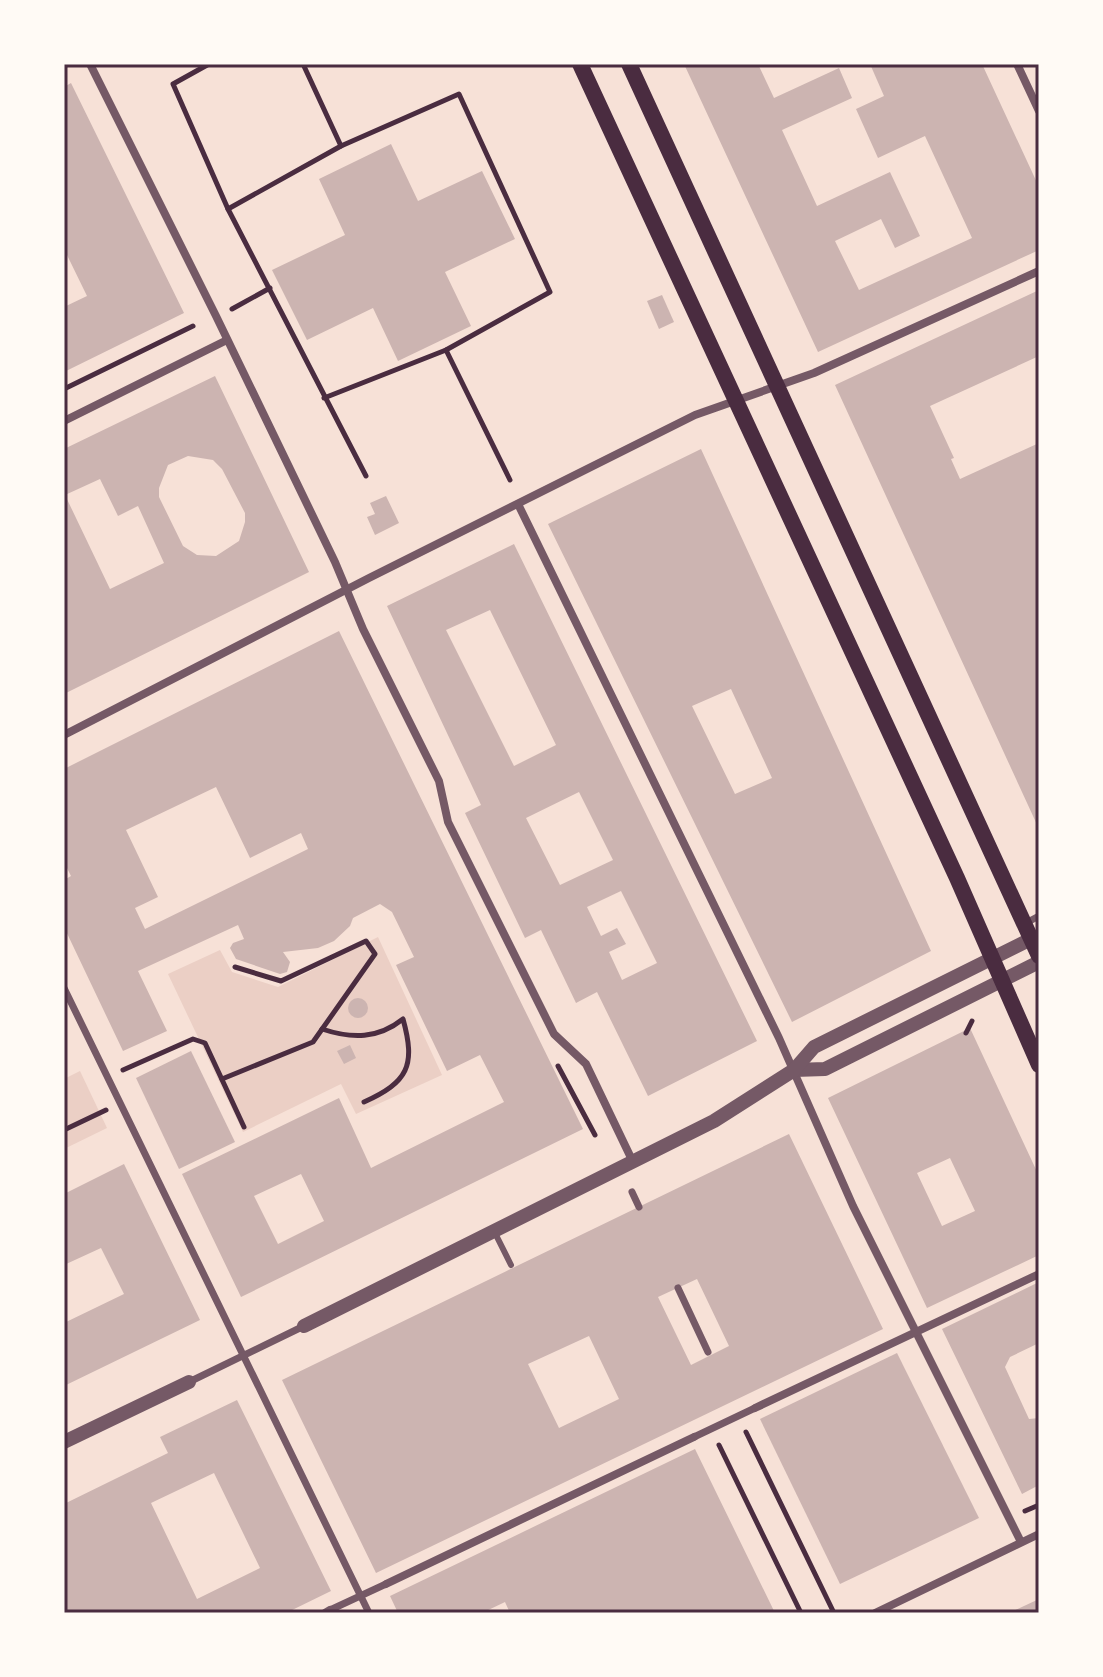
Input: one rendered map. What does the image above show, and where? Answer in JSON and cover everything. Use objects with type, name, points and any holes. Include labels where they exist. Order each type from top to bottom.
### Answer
[{"type":"main road","points":[[580,64],[957,878],[1039,1065]]},
{"type":"main road","points":[[629,64],[1031,926],[1039,956]]},
{"type":"street","points":[[90,64],[439,781],[448,822],[554,1034],[586,1064],[633,1162]]},
{"type":"street","points":[[1017,64],[1039,111]]},
{"type":"street","points":[[64,735],[695,415],[814,373],[1039,271]]},
{"type":"street","points":[[64,421],[227,340]]},
{"type":"street","points":[[518,504],[794,1070],[853,1206],[1021,1542]]},
{"type":"street","points":[[64,1442],[244,1356],[714,1121],[794,1070],[814,1047],[990,959],[1031,926]]},
{"type":"street","points":[[794,1070],[825,1069],[1039,962]]},
{"type":"street","points":[[64,988],[369,1613]]},
{"type":"street","points":[[632,1192],[639,1207]]},
{"type":"street","points":[[328,1612],[1039,1274]]},
{"type":"street","points":[[678,1288],[708,1352]]},
{"type":"street","points":[[875,1613],[1039,1534]]},
{"type":"lane","points":[[494,1231],[511,1265]]},
{"type":"path","points":[[209,64],[173,84],[228,209],[366,476]]},
{"type":"path","points":[[303,64],[341,146]]},
{"type":"path","points":[[228,209],[341,146],[459,94],[550,292],[446,350],[324,398]]},
{"type":"path","points":[[224,313],[270,288]]},
{"type":"path","points":[[64,389],[193,326]]},
{"type":"path","points":[[446,350],[510,480]]},
{"type":"path","points":[[222,1079],[313,1042],[375,954],[366,941],[281,981],[235,967]]},
{"type":"path","points":[[322,1029],[343,1036],[369,1035],[386,1031],[403,1019],[408,1054],[404,1074],[400,1082],[364,1102]]},
{"type":"path","points":[[966,1033],[972,1021]]},
{"type":"path","points":[[108,1077],[193,1039],[205,1043],[244,1127]]},
{"type":"path","points":[[64,1130],[120,1102]]},
{"type":"path","points":[[738,1416],[834,1613]]},
{"type":"path","points":[[712,1429],[801,1613]]},
{"type":"path","points":[[1020,1514],[1039,1505]]},
{"type":"shaded area","points":[[378,937],[442,1075],[356,1114],[341,1084],[243,1132],[168,974],[220,950],[232,972],[278,987]]},
{"type":"shaded area","points":[[80,1071],[107,1128],[64,1149],[64,1079]]},
{"type":"building","points":[[684,64],[758,64],[774,98],[839,68],[852,98],[782,130],[817,206],[890,172],[920,236],[895,248],[881,219],[835,241],[859,290],[972,238],[925,136],[878,158],[856,109],[884,96],[870,64],[982,64],[1039,187],[1039,250],[818,352]]},
{"type":"building","points":[[71,83],[184,313],[64,372],[64,307],[87,296],[67,255],[64,256],[64,87]]},
{"type":"building","points":[[391,144],[418,201],[482,171],[515,239],[445,272],[471,326],[398,361],[373,308],[307,340],[272,270],[345,235],[319,179]]},
{"type":"building","points":[[1039,290],[1039,356],[930,406],[954,458],[951,459],[960,479],[1039,443],[1039,829],[835,385]]},
{"type":"building","points":[[662,295],[674,322],[659,329],[647,301]]},
{"type":"building","points":[[215,376],[309,572],[64,694],[64,449]],"holes":[[[188,456],[213,460],[222,469],[245,513],[239,541],[216,556],[197,555],[183,546],[159,497],[159,488],[168,465]],[[100,479],[118,516],[138,506],[164,563],[110,589],[65,495]]]},
{"type":"building","points":[[701,449],[931,951],[792,1022],[548,524]],"holes":[[[731,689],[772,778],[735,794],[692,706]]]},
{"type":"building","points":[[386,496],[399,523],[375,535],[367,517],[375,514],[370,503]]},
{"type":"building","points":[[514,544],[757,1041],[648,1096],[597,992],[576,1003],[541,930],[525,938],[465,813],[481,805],[387,606]],"holes":[[[490,610],[556,745],[514,766],[446,630]],[[579,792],[613,860],[560,885],[526,818]],[[621,891],[657,963],[622,980],[609,952],[626,944],[617,928],[601,936],[587,907]]]},
{"type":"building","points":[[339,631],[583,1129],[241,1297],[182,1174],[339,1098],[371,1168],[504,1102],[480,1055],[447,1071],[396,965],[414,957],[392,912],[380,904],[353,918],[350,926],[334,941],[318,948],[283,952],[290,962],[287,972],[280,974],[236,959],[230,948],[233,943],[244,939],[238,925],[138,971],[167,1031],[123,1051],[64,927],[64,880],[71,876],[64,862],[64,769]],"holes":[[[216,787],[250,858],[301,833],[308,849],[145,929],[135,908],[158,897],[126,830]],[[301,1174],[324,1221],[278,1244],[254,1196]]]},
{"type":"building","points":[[358,998],[365,1001],[368,1008],[365,1015],[358,1018],[351,1015],[348,1008],[351,1001]]},
{"type":"building","points":[[970,1028],[1039,1176],[1039,1255],[927,1308],[828,1098]],"holes":[[[950,1158],[975,1211],[942,1226],[917,1173]]]},
{"type":"building","points":[[350,1045],[356,1058],[344,1064],[337,1051]]},
{"type":"building","points":[[191,1051],[235,1142],[179,1169],[136,1078]]},
{"type":"building","points":[[789,1134],[883,1329],[376,1573],[282,1380]],"holes":[[[697,1279],[729,1346],[691,1365],[658,1297]],[[589,1336],[619,1399],[559,1428],[528,1364]]]},
{"type":"building","points":[[124,1164],[200,1320],[64,1386],[64,1323],[124,1294],[101,1248],[64,1265],[64,1194]]},
{"type":"building","points":[[1039,1282],[1039,1343],[1010,1357],[1005,1367],[1029,1419],[1039,1418],[1039,1485],[1022,1494],[942,1329]]},
{"type":"building","points":[[897,1353],[979,1518],[840,1584],[760,1419]]},
{"type":"building","points":[[237,1400],[331,1591],[286,1613],[64,1613],[64,1504],[168,1453],[160,1437]],"holes":[[[214,1473],[260,1568],[197,1599],[151,1503]]]},
{"type":"building","points":[[695,1449],[775,1613],[510,1613],[505,1602],[482,1613],[398,1613],[390,1596]]},
{"type":"building","points":[[1039,1599],[1039,1613],[1009,1613]]}]
